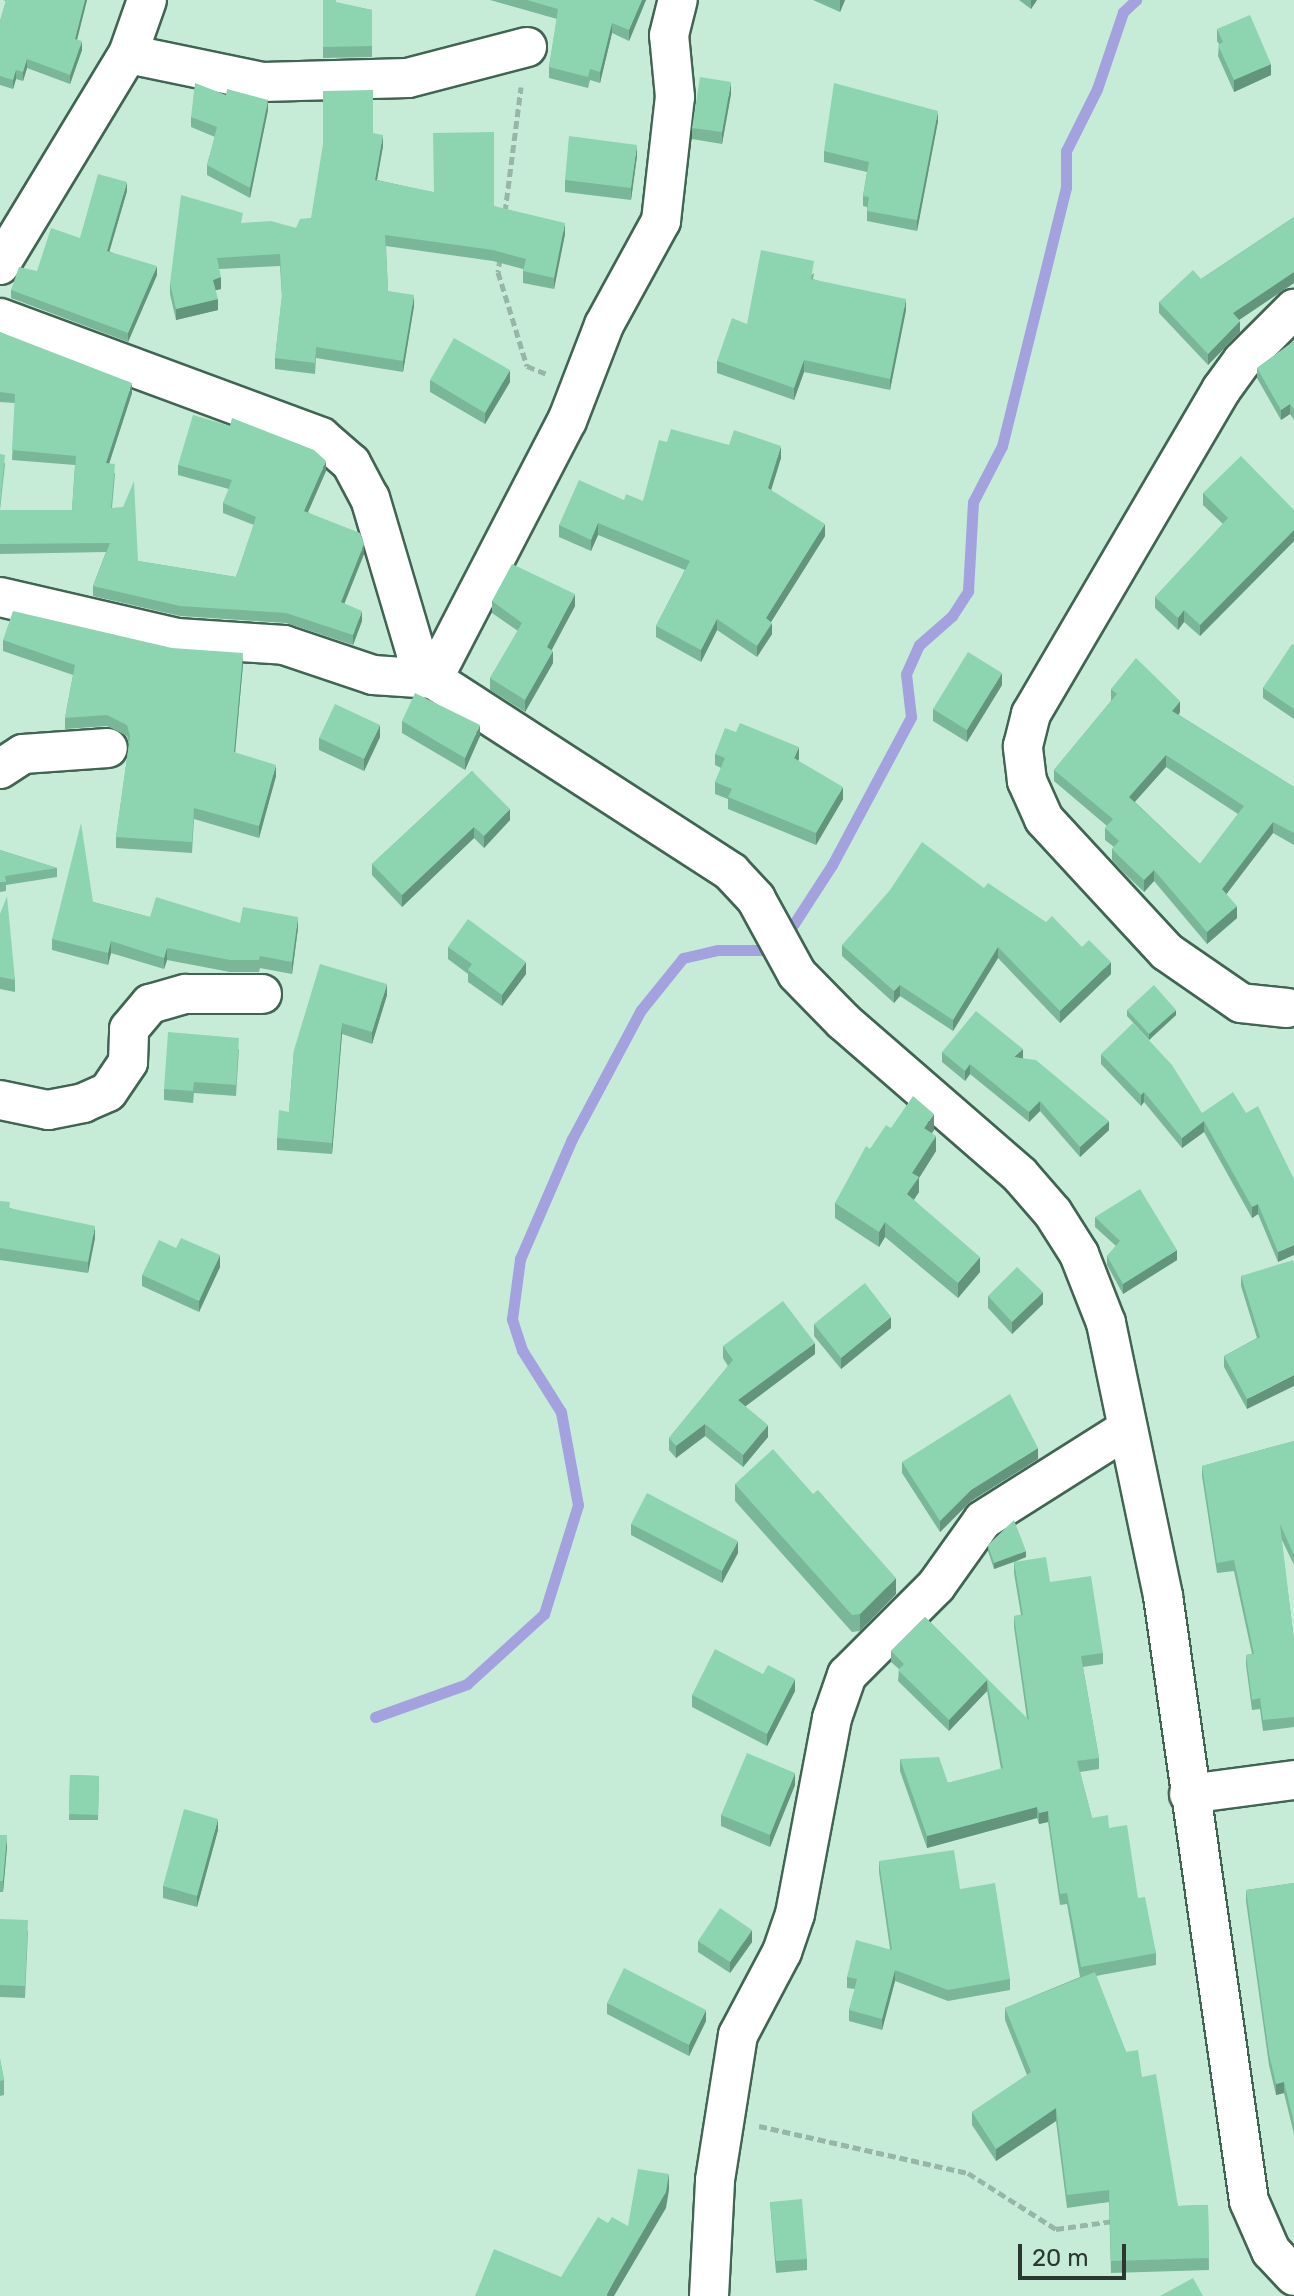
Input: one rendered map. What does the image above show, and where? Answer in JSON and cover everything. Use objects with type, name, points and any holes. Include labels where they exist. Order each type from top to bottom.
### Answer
[{"type":"street","points":[[0,265],[128,54],[147,0]]},
{"type":"street","points":[[433,679],[581,388],[604,325],[661,221],[675,97],[669,35],[678,0]]},
{"type":"street","points":[[128,54],[263,82],[408,78],[527,47]]},
{"type":"street","points":[[1292,1009],[1241,1003],[1167,952],[1044,819],[1027,781],[1023,746],[1031,714],[1221,390],[1242,361],[1294,309]]},
{"type":"street","points":[[0,318],[321,437],[351,463],[370,498],[416,653],[433,679],[731,872],[756,899],[797,974],[854,1031],[1020,1175],[1079,1254],[1106,1323],[1163,1596],[1249,2201],[1271,2251],[1294,2276]]},
{"type":"street","points":[[0,597],[177,638],[284,645],[373,675],[433,679]]},
{"type":"street","points":[[0,769],[23,754],[108,748]]},
{"type":"street","points":[[0,1100],[48,1110],[83,1103],[108,1092],[128,1062],[129,1029],[150,1004],[186,994],[262,994]]},
{"type":"street","points":[[709,2296],[715,2180],[728,2119],[738,2035],[782,1952],[795,1914],[832,1718],[847,1675],[936,1586],[983,1520],[1127,1429]]},
{"type":"street","points":[[1189,1794],[1294,1780]]},
{"type":"path","points":[[503,226],[527,47]]},
{"type":"path","points":[[502,242],[498,272],[527,366],[581,388]]},
{"type":"path","points":[[728,2119],[968,2173],[1056,2229],[1131,2218]]},
{"type":"building","points":[[6,0],[85,0],[75,39],[82,41],[70,75],[27,59],[23,72],[16,70],[13,80],[0,76],[0,21]]},
{"type":"building","points":[[323,0],[336,0],[372,10],[372,46],[323,47]]},
{"type":"building","points":[[527,0],[642,0],[629,30],[612,23],[600,72],[590,69],[588,77],[549,67],[558,9]]},
{"type":"building","points":[[1250,15],[1271,64],[1234,80],[1218,45],[1223,42],[1217,29]]},
{"type":"building","points":[[700,77],[731,82],[722,132],[692,128]]},
{"type":"building","points":[[195,83],[226,95],[227,89],[268,100],[250,188],[207,165],[217,127],[191,117]]},
{"type":"building","points":[[834,83],[938,111],[917,220],[867,211],[869,197],[863,196],[869,162],[824,151]]},
{"type":"building","points":[[373,90],[373,133],[383,135],[375,180],[434,192],[433,133],[494,132],[494,206],[565,223],[554,278],[523,271],[526,259],[493,250],[385,235],[388,291],[414,295],[403,361],[316,347],[315,363],[275,358],[282,294],[280,254],[217,258],[221,277],[213,280],[218,299],[176,309],[170,283],[181,195],[243,213],[241,223],[271,221],[296,228],[300,219],[311,218],[323,144],[323,91]]},
{"type":"building","points":[[569,136],[637,145],[631,188],[565,180]]},
{"type":"building","points":[[98,174],[127,182],[107,251],[157,266],[128,333],[11,290],[19,267],[37,271],[51,228],[80,238]]},
{"type":"building","points":[[1294,217],[1294,272],[1233,313],[1240,321],[1208,354],[1159,302],[1193,270],[1201,279]]},
{"type":"building","points":[[761,250],[814,261],[811,279],[906,299],[890,379],[804,360],[794,388],[717,361],[732,318],[747,324]]},
{"type":"building","points":[[0,332],[132,383],[106,463],[115,464],[111,508],[123,507],[134,481],[138,561],[236,577],[256,517],[223,503],[232,480],[178,465],[193,415],[230,426],[232,418],[314,450],[326,461],[304,511],[360,533],[364,544],[341,602],[362,611],[353,635],[286,613],[180,606],[93,586],[110,543],[0,544],[0,510],[72,510],[76,456],[12,450],[15,394],[0,392]]},
{"type":"building","points":[[454,338],[510,370],[485,413],[430,380]]},
{"type":"building","points":[[1294,341],[1294,410],[1290,404],[1281,410],[1257,368]]},
{"type":"building","points":[[671,429],[729,445],[734,430],[781,446],[768,488],[825,524],[766,618],[772,623],[757,646],[717,619],[701,650],[656,626],[690,561],[598,523],[591,540],[559,525],[579,480],[624,500],[626,494],[643,501],[659,440],[667,442]]},
{"type":"building","points":[[0,454],[5,455],[0,505]]},
{"type":"building","points":[[1241,456],[1294,510],[1294,530],[1200,625],[1184,610],[1178,618],[1155,597],[1228,518],[1203,493]]},
{"type":"building","points":[[512,564],[575,594],[547,647],[553,651],[525,700],[490,678],[522,623],[492,601]]},
{"type":"building","points":[[13,611],[172,648],[243,653],[234,752],[276,765],[259,826],[194,808],[192,842],[116,837],[130,736],[127,725],[107,715],[65,718],[75,665],[3,640]]},
{"type":"building","points":[[1294,645],[1294,709],[1263,688]]},
{"type":"building","points":[[968,652],[1002,673],[967,730],[933,709]]},
{"type":"building","points":[[1136,658],[1180,701],[1172,711],[1294,787],[1294,833],[1273,822],[1222,889],[1237,906],[1207,932],[1154,870],[1144,880],[1112,849],[1119,841],[1105,828],[1113,819],[1054,770],[1117,694],[1111,689]],"holes":[[[1166,755],[1244,806],[1200,864],[1129,797]]]},
{"type":"building","points":[[415,693],[480,725],[465,758],[402,721]]},
{"type":"building","points":[[335,704],[380,725],[364,759],[319,738]]},
{"type":"building","points":[[740,723],[799,747],[794,758],[843,787],[816,833],[728,797],[732,789],[715,782],[725,758],[715,754],[725,728],[736,732]]},
{"type":"building","points":[[472,771],[510,809],[484,836],[474,827],[402,895],[372,864]]},
{"type":"building","points":[[81,823],[93,902],[150,917],[156,897],[240,923],[243,907],[298,917],[292,962],[260,956],[259,960],[230,960],[167,948],[164,958],[111,941],[108,953],[52,939]]},
{"type":"building","points":[[922,842],[984,888],[988,883],[1046,922],[1052,916],[1082,947],[1089,940],[1111,962],[1060,1011],[998,947],[953,1020],[900,985],[894,991],[842,945],[890,890]]},
{"type":"building","points":[[0,850],[57,868],[5,876],[6,882],[0,882]]},
{"type":"building","points":[[7,896],[15,980],[0,977],[0,914]]},
{"type":"building","points":[[468,919],[526,962],[502,995],[468,970],[472,964],[448,947]]},
{"type":"building","points":[[320,964],[387,984],[372,1032],[342,1023],[332,1143],[277,1138],[279,1110],[289,1112],[294,1050]]},
{"type":"building","points":[[1154,985],[1176,1010],[1149,1034],[1127,1010]]},
{"type":"building","points":[[976,1011],[1023,1049],[1014,1057],[1036,1060],[1109,1121],[1080,1147],[1040,1101],[1029,1112],[970,1064],[965,1071],[942,1052]]},
{"type":"building","points":[[1133,1023],[1172,1065],[1202,1113],[1233,1092],[1246,1113],[1258,1106],[1294,1179],[1294,1245],[1278,1252],[1258,1204],[1252,1207],[1204,1121],[1182,1138],[1144,1092],[1141,1095],[1101,1054]]},
{"type":"building","points":[[168,1032],[239,1038],[236,1085],[194,1082],[193,1091],[164,1089]]},
{"type":"building","points":[[913,1096],[934,1114],[924,1128],[936,1136],[912,1173],[919,1177],[907,1194],[980,1257],[958,1283],[885,1222],[879,1232],[835,1203],[866,1146],[870,1149],[886,1125],[891,1128]]},
{"type":"building","points":[[1140,1189],[1177,1250],[1123,1284],[1107,1256],[1120,1241],[1095,1217]]},
{"type":"building","points":[[0,1201],[10,1202],[9,1208],[95,1226],[88,1262],[0,1248]]},
{"type":"building","points":[[181,1238],[220,1255],[199,1301],[142,1275],[159,1240],[176,1248]]},
{"type":"building","points":[[1293,1260],[1294,1375],[1247,1399],[1224,1356],[1260,1337],[1241,1276]]},
{"type":"building","points":[[1017,1267],[1043,1292],[1012,1322],[988,1296]]},
{"type":"building","points":[[865,1283],[891,1317],[841,1358],[814,1324]]},
{"type":"building","points":[[783,1301],[815,1343],[738,1400],[768,1425],[743,1455],[705,1424],[676,1446],[669,1438],[733,1360],[723,1346]]},
{"type":"building","points":[[1010,1394],[1038,1448],[971,1490],[940,1521],[902,1462]]},
{"type":"building","points":[[1294,1441],[1294,1555],[1280,1524],[1294,1640],[1294,1717],[1263,1720],[1260,1698],[1252,1700],[1246,1655],[1254,1654],[1234,1560],[1217,1563],[1202,1466]]},
{"type":"building","points":[[773,1449],[813,1494],[818,1490],[896,1578],[860,1614],[852,1615],[735,1484]]},
{"type":"building","points":[[647,1493],[738,1541],[722,1571],[631,1524]]},
{"type":"building","points":[[1014,1520],[1026,1551],[994,1563],[988,1545]]},
{"type":"building","points":[[1046,1557],[1050,1582],[1091,1576],[1103,1653],[1081,1656],[1099,1758],[1077,1761],[1092,1818],[1108,1815],[1109,1828],[1127,1825],[1138,1898],[1145,1897],[1156,1953],[1081,1967],[1067,1893],[1060,1894],[1048,1811],[1039,1813],[1037,1807],[927,1836],[900,1759],[939,1757],[948,1783],[1003,1768],[987,1680],[949,1720],[898,1670],[904,1664],[891,1651],[925,1617],[1029,1720],[1014,1616],[1023,1615],[1014,1562]]},
{"type":"building","points":[[715,1649],[763,1674],[768,1665],[795,1679],[767,1734],[692,1695]]},
{"type":"building","points":[[747,1753],[795,1773],[770,1835],[721,1815]]},
{"type":"building","points":[[70,1775],[99,1776],[98,1815],[69,1814]]},
{"type":"building","points":[[184,1809],[218,1819],[197,1896],[163,1886]]},
{"type":"building","points":[[0,1835],[7,1835],[3,1881],[0,1881]]},
{"type":"building","points":[[954,1850],[960,1889],[995,1883],[1010,1979],[948,1990],[895,1970],[882,2019],[849,2010],[857,1979],[847,1977],[856,1940],[892,1950],[879,1861]]},
{"type":"building","points":[[1294,1883],[1294,2123],[1284,2082],[1276,2084],[1269,2054],[1246,1890]]},
{"type":"building","points":[[720,1908],[752,1930],[730,1962],[698,1941]]},
{"type":"building","points":[[0,1919],[28,1920],[25,1986],[0,1985]]},
{"type":"building","points":[[624,1968],[706,2010],[689,2045],[607,2003]]},
{"type":"building","points":[[1095,1972],[1126,2052],[1138,2050],[1142,2077],[1156,2074],[1178,2206],[1208,2205],[1209,2258],[1111,2261],[1109,2190],[1067,2195],[1056,2108],[996,2149],[972,2112],[1031,2072],[1005,2008]]},
{"type":"building","points":[[0,2059],[4,2080],[0,2081]]},
{"type":"building","points":[[638,2169],[669,2174],[666,2192],[608,2296],[475,2296],[494,2249],[561,2277],[598,2217],[608,2223],[612,2217],[628,2226]]},
{"type":"building","points":[[802,2199],[807,2259],[776,2261],[770,2202]]},
{"type":"building","points":[[1193,2278],[1203,2296],[1160,2296]]},
{"type":"waterway","points":[[786,936],[832,865],[911,717],[906,674],[919,645],[952,616],[968,591],[973,502],[1002,446],[1066,187],[1066,151],[1097,89],[1123,12],[1136,0]]},
{"type":"waterway","points":[[375,1717],[467,1684],[544,1614],[578,1505],[561,1412],[522,1350],[512,1319],[520,1259],[572,1139],[641,1010],[683,958],[718,950],[767,950]]}]
